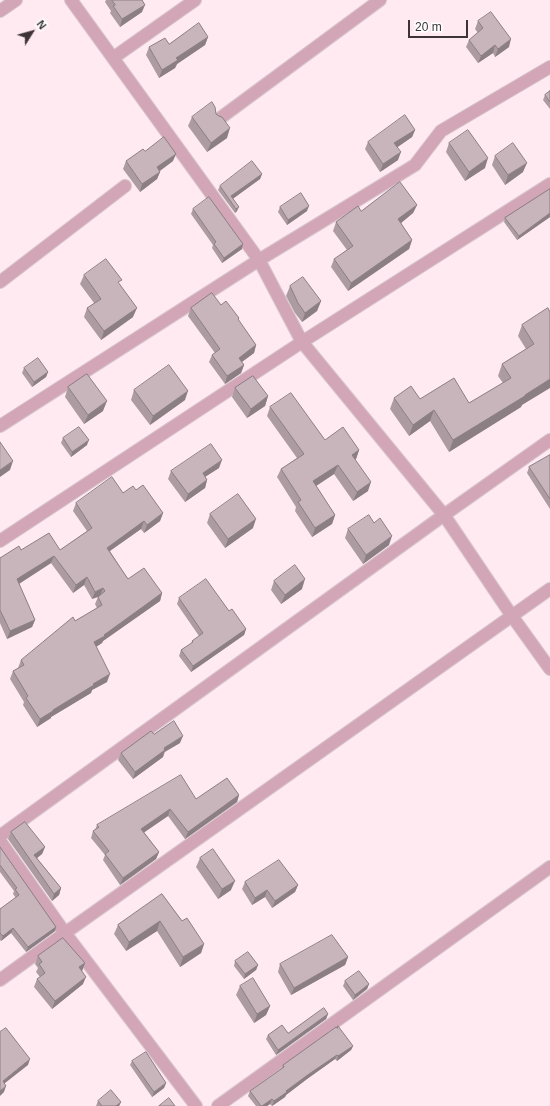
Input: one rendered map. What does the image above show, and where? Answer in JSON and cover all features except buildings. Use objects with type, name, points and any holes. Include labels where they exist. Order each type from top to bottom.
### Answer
[{"type":"street","points":[[0,11],[16,0]]},
{"type":"street","points":[[70,0],[114,58],[259,260],[302,342],[444,516],[550,669]]},
{"type":"street","points":[[114,58],[195,0]]},
{"type":"street","points":[[219,119],[380,0]]},
{"type":"street","points":[[0,426],[259,260],[415,165],[441,131],[550,67]]},
{"type":"street","points":[[0,540],[302,342],[550,184]]},
{"type":"street","points":[[0,282],[125,186]]},
{"type":"street","points":[[0,836],[550,440]]},
{"type":"street","points":[[0,980],[550,589]]},
{"type":"street","points":[[0,841],[65,933],[196,1106]]},
{"type":"street","points":[[218,1106],[550,867]]}]
